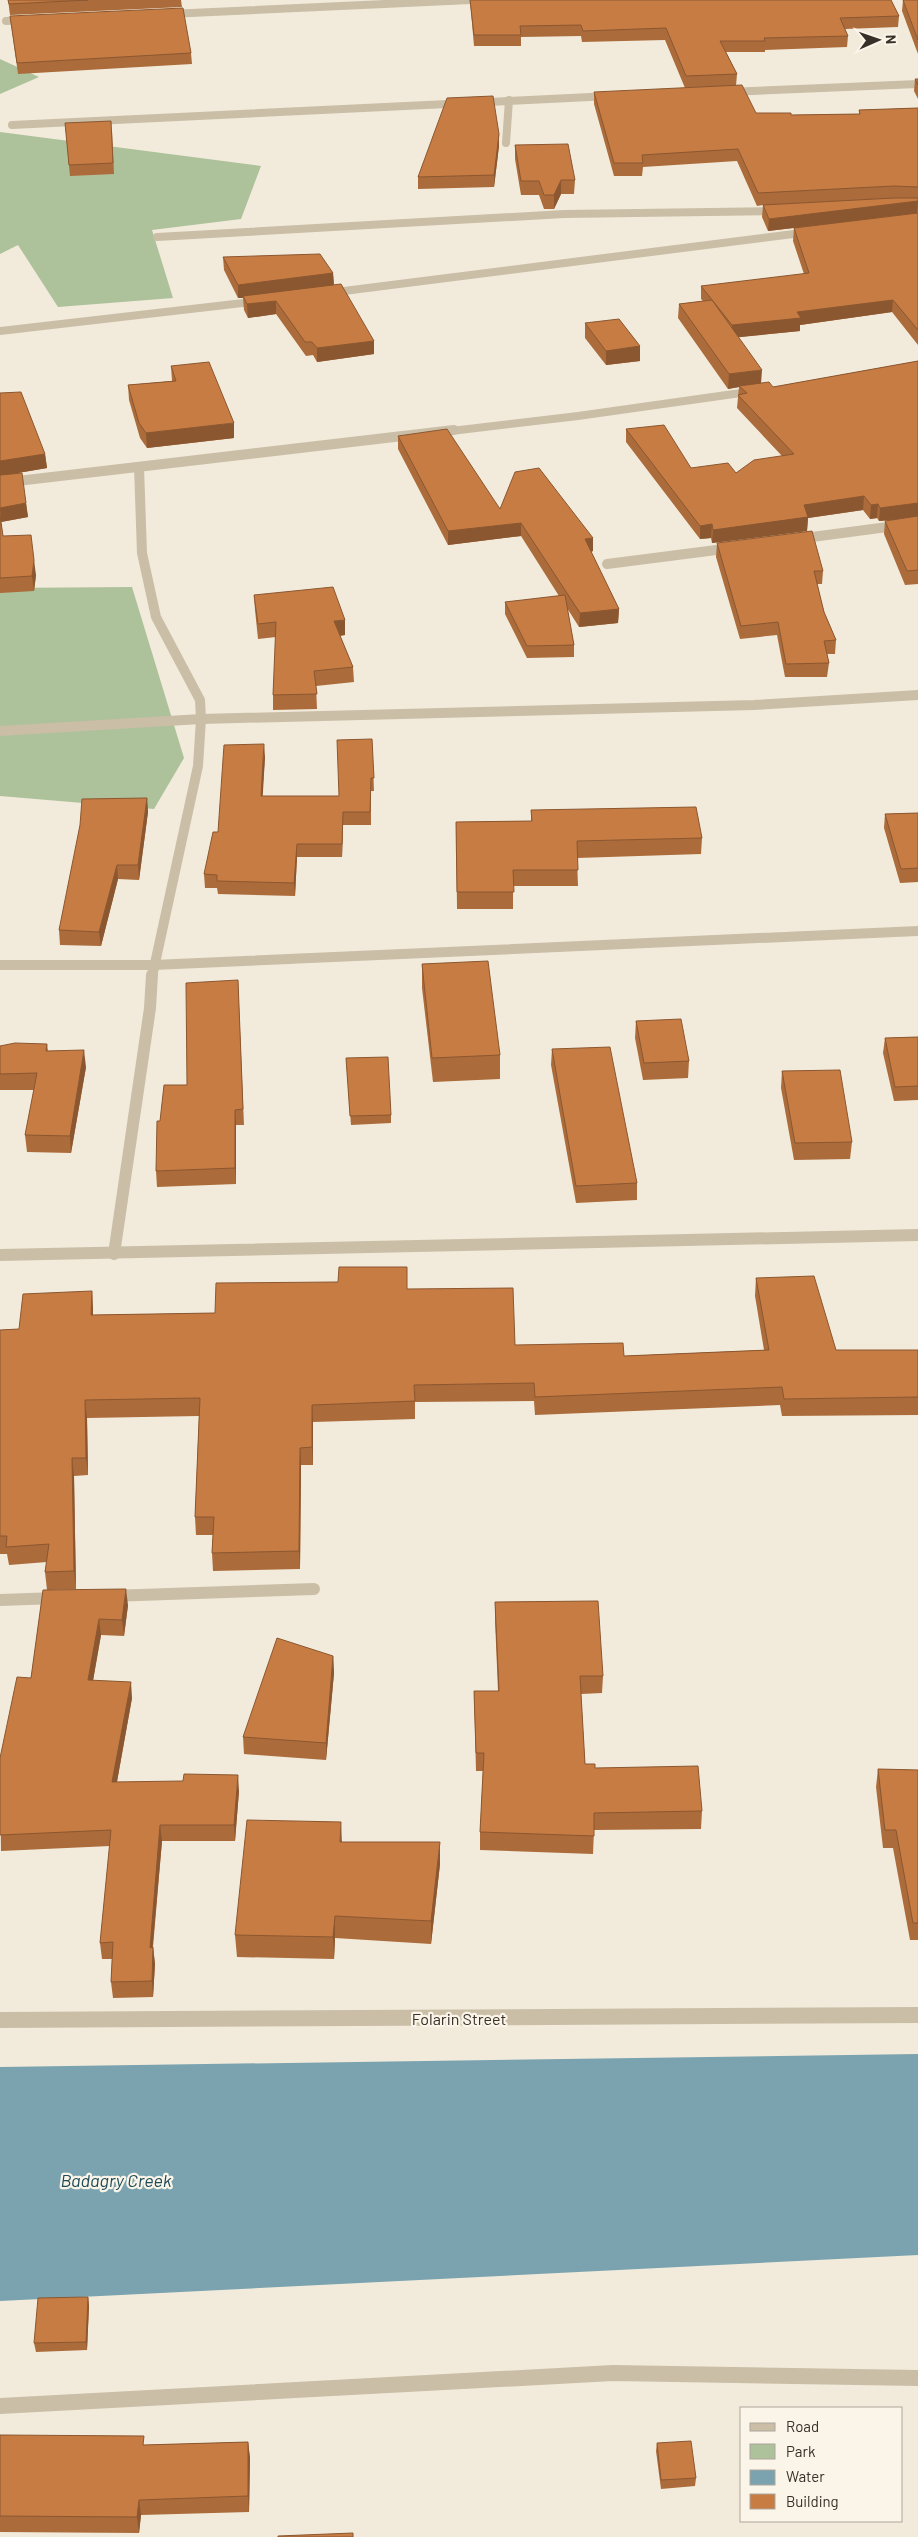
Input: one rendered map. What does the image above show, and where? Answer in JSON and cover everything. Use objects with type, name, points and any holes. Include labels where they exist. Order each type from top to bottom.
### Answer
[{"type":"street","points":[[163,14],[471,0]]},
{"type":"street","points":[[6,21],[36,20]]},
{"type":"street","points":[[719,92],[918,84]]},
{"type":"street","points":[[12,125],[619,96]]},
{"type":"street","points":[[506,143],[509,100]]},
{"type":"street","points":[[157,237],[564,214],[790,211]]},
{"type":"street","points":[[317,294],[820,230]]},
{"type":"street","points":[[0,331],[268,300]]},
{"type":"street","points":[[0,483],[578,416],[763,390]]},
{"type":"street","points":[[114,1254],[150,1008],[153,965],[198,766],[201,719],[200,700],[156,616],[142,553],[139,467]]},
{"type":"street","points":[[782,541],[918,523]]},
{"type":"street","points":[[608,564],[743,546]]},
{"type":"street","points":[[0,732],[201,719],[754,705],[918,695]]},
{"type":"street","points":[[0,965],[153,965],[918,931]]},
{"type":"street","points":[[0,1255],[918,1235]]},
{"type":"street","points":[[98,1596],[314,1589]]},
{"type":"street","points":[[0,1600],[69,1597]]},
{"type":"street","name":"Folarin Street","points":[[0,2020],[918,2015]]},
{"type":"street","points":[[0,2406],[613,2373],[918,2378]]},
{"type":"green space","points":[[0,59],[39,77],[0,94]]},
{"type":"green space","points":[[0,132],[261,166],[241,219],[152,230],[173,298],[58,307],[18,245],[0,254]]},
{"type":"green space","points":[[132,587],[184,758],[154,809],[0,796],[0,588]]},
{"type":"water","name":"Badagry Creek","points":[[918,2054],[918,2255],[0,2301],[0,2067]]},
{"type":"building","points":[[8,0],[88,0],[9,4]]},
{"type":"building","points":[[470,0],[891,0],[899,16],[840,18],[848,36],[764,38],[765,41],[720,41],[737,74],[686,76],[666,28],[583,31],[581,25],[520,26],[521,35],[474,35]]},
{"type":"building","points":[[903,0],[918,0],[918,40]]},
{"type":"building","points":[[183,8],[191,53],[17,63],[10,16]]},
{"type":"building","points":[[742,85],[756,113],[791,113],[791,115],[860,114],[859,110],[918,108],[918,187],[894,186],[758,193],[738,149],[642,155],[643,163],[614,163],[594,92]]},
{"type":"building","points":[[493,96],[499,134],[494,175],[418,177],[447,98]]},
{"type":"building","points":[[111,121],[113,163],[69,165],[65,123]]},
{"type":"building","points":[[568,144],[575,180],[561,180],[554,195],[544,195],[539,181],[521,181],[515,145]]},
{"type":"building","points":[[918,198],[918,201],[769,219],[763,205]]},
{"type":"building","points":[[918,213],[918,330],[893,300],[797,312],[801,318],[732,325],[701,286],[809,273],[794,228]]},
{"type":"building","points":[[320,254],[333,273],[238,285],[223,257]]},
{"type":"building","points":[[341,284],[374,341],[317,348],[312,342],[305,342],[276,301],[247,304],[243,296]]},
{"type":"building","points":[[712,300],[762,370],[729,374],[679,304]]},
{"type":"building","points":[[619,319],[640,346],[606,351],[585,323]]},
{"type":"building","points":[[918,361],[918,503],[880,508],[878,504],[871,505],[864,496],[804,505],[808,517],[713,530],[712,524],[700,526],[626,429],[664,425],[691,468],[728,463],[736,473],[754,460],[794,454],[738,395],[747,393],[739,386],[769,382],[773,387]]},
{"type":"building","points":[[209,362],[234,423],[146,433],[139,423],[128,385],[176,381],[171,366]]},
{"type":"building","points":[[21,392],[45,454],[0,461],[0,393]]},
{"type":"building","points":[[447,429],[500,509],[515,472],[539,468],[593,538],[585,539],[619,609],[580,613],[521,523],[448,531],[398,436]]},
{"type":"building","points":[[22,473],[26,503],[0,508],[0,475]]},
{"type":"building","points":[[0,515],[3,536],[31,535],[34,560],[32,576],[0,578]]},
{"type":"building","points":[[918,516],[918,570],[907,571],[885,521]]},
{"type":"building","points":[[812,531],[823,571],[814,571],[824,612],[836,640],[824,641],[829,663],[786,664],[778,622],[741,626],[717,543]]},
{"type":"building","points":[[333,587],[345,620],[334,621],[353,667],[314,671],[317,694],[273,695],[276,622],[258,624],[254,595]]},
{"type":"building","points":[[565,595],[574,645],[527,646],[505,602]]},
{"type":"building","points":[[372,739],[374,778],[371,778],[370,812],[343,812],[342,844],[297,844],[294,883],[217,881],[217,875],[204,874],[213,832],[218,832],[224,745],[264,744],[261,796],[339,796],[337,740]]},
{"type":"building","points":[[147,798],[138,865],[117,865],[99,932],[59,930],[80,825],[82,799]]},
{"type":"building","points":[[696,807],[702,838],[577,841],[578,870],[513,870],[514,892],[457,892],[456,822],[532,821],[531,810]]},
{"type":"building","points":[[918,813],[918,868],[901,869],[885,814]]},
{"type":"building","points":[[488,961],[500,1055],[432,1058],[422,964]]},
{"type":"building","points":[[238,980],[243,1109],[235,1110],[235,1168],[156,1171],[157,1121],[160,1121],[164,1085],[187,1085],[186,983]]},
{"type":"building","points":[[681,1019],[689,1061],[644,1063],[636,1021]]},
{"type":"building","points":[[918,1037],[918,1086],[895,1087],[885,1038]]},
{"type":"building","points":[[15,1043],[47,1044],[46,1051],[84,1050],[70,1136],[25,1135],[37,1073],[0,1074],[0,1046]]},
{"type":"building","points":[[610,1047],[637,1183],[576,1186],[552,1049]]},
{"type":"building","points":[[388,1057],[391,1115],[350,1116],[346,1058]]},
{"type":"building","points":[[840,1070],[852,1142],[795,1143],[782,1071]]},
{"type":"building","points":[[339,1267],[407,1267],[407,1289],[513,1288],[515,1345],[623,1343],[624,1356],[769,1350],[756,1278],[814,1276],[836,1350],[918,1350],[918,1397],[784,1399],[782,1387],[535,1397],[534,1383],[414,1385],[415,1401],[312,1405],[312,1447],[300,1448],[299,1551],[212,1553],[214,1517],[195,1517],[200,1398],[85,1400],[86,1458],[72,1458],[74,1571],[45,1572],[49,1544],[6,1547],[7,1536],[0,1536],[0,1330],[19,1329],[23,1294],[92,1291],[91,1315],[215,1313],[216,1283],[338,1282]]},
{"type":"building","points":[[126,1589],[122,1620],[99,1619],[88,1680],[131,1682],[112,1782],[183,1781],[184,1774],[238,1775],[234,1825],[160,1825],[150,1948],[153,1947],[152,1981],[111,1982],[113,1942],[100,1943],[111,1830],[0,1835],[0,1758],[17,1677],[31,1678],[43,1590]]},
{"type":"building","points":[[598,1601],[603,1676],[580,1676],[585,1764],[595,1764],[595,1768],[698,1766],[702,1811],[594,1813],[594,1836],[480,1832],[484,1753],[476,1753],[474,1691],[499,1691],[495,1602]]},
{"type":"building","points":[[277,1638],[333,1656],[326,1743],[243,1737]]},
{"type":"building","points":[[878,1769],[918,1770],[918,1923],[913,1923],[896,1830],[885,1830]]},
{"type":"building","points":[[247,1820],[341,1822],[340,1842],[440,1842],[431,1921],[335,1916],[333,1937],[235,1935]]},
{"type":"building","points":[[88,2297],[86,2342],[34,2343],[38,2298]]},
{"type":"building","points":[[0,2435],[144,2436],[143,2445],[248,2442],[248,2496],[139,2500],[137,2517],[0,2516]]},
{"type":"building","points":[[691,2441],[696,2478],[661,2480],[657,2443]]},
{"type":"building","points":[[353,2533],[353,2537],[278,2537],[278,2536]]}]
